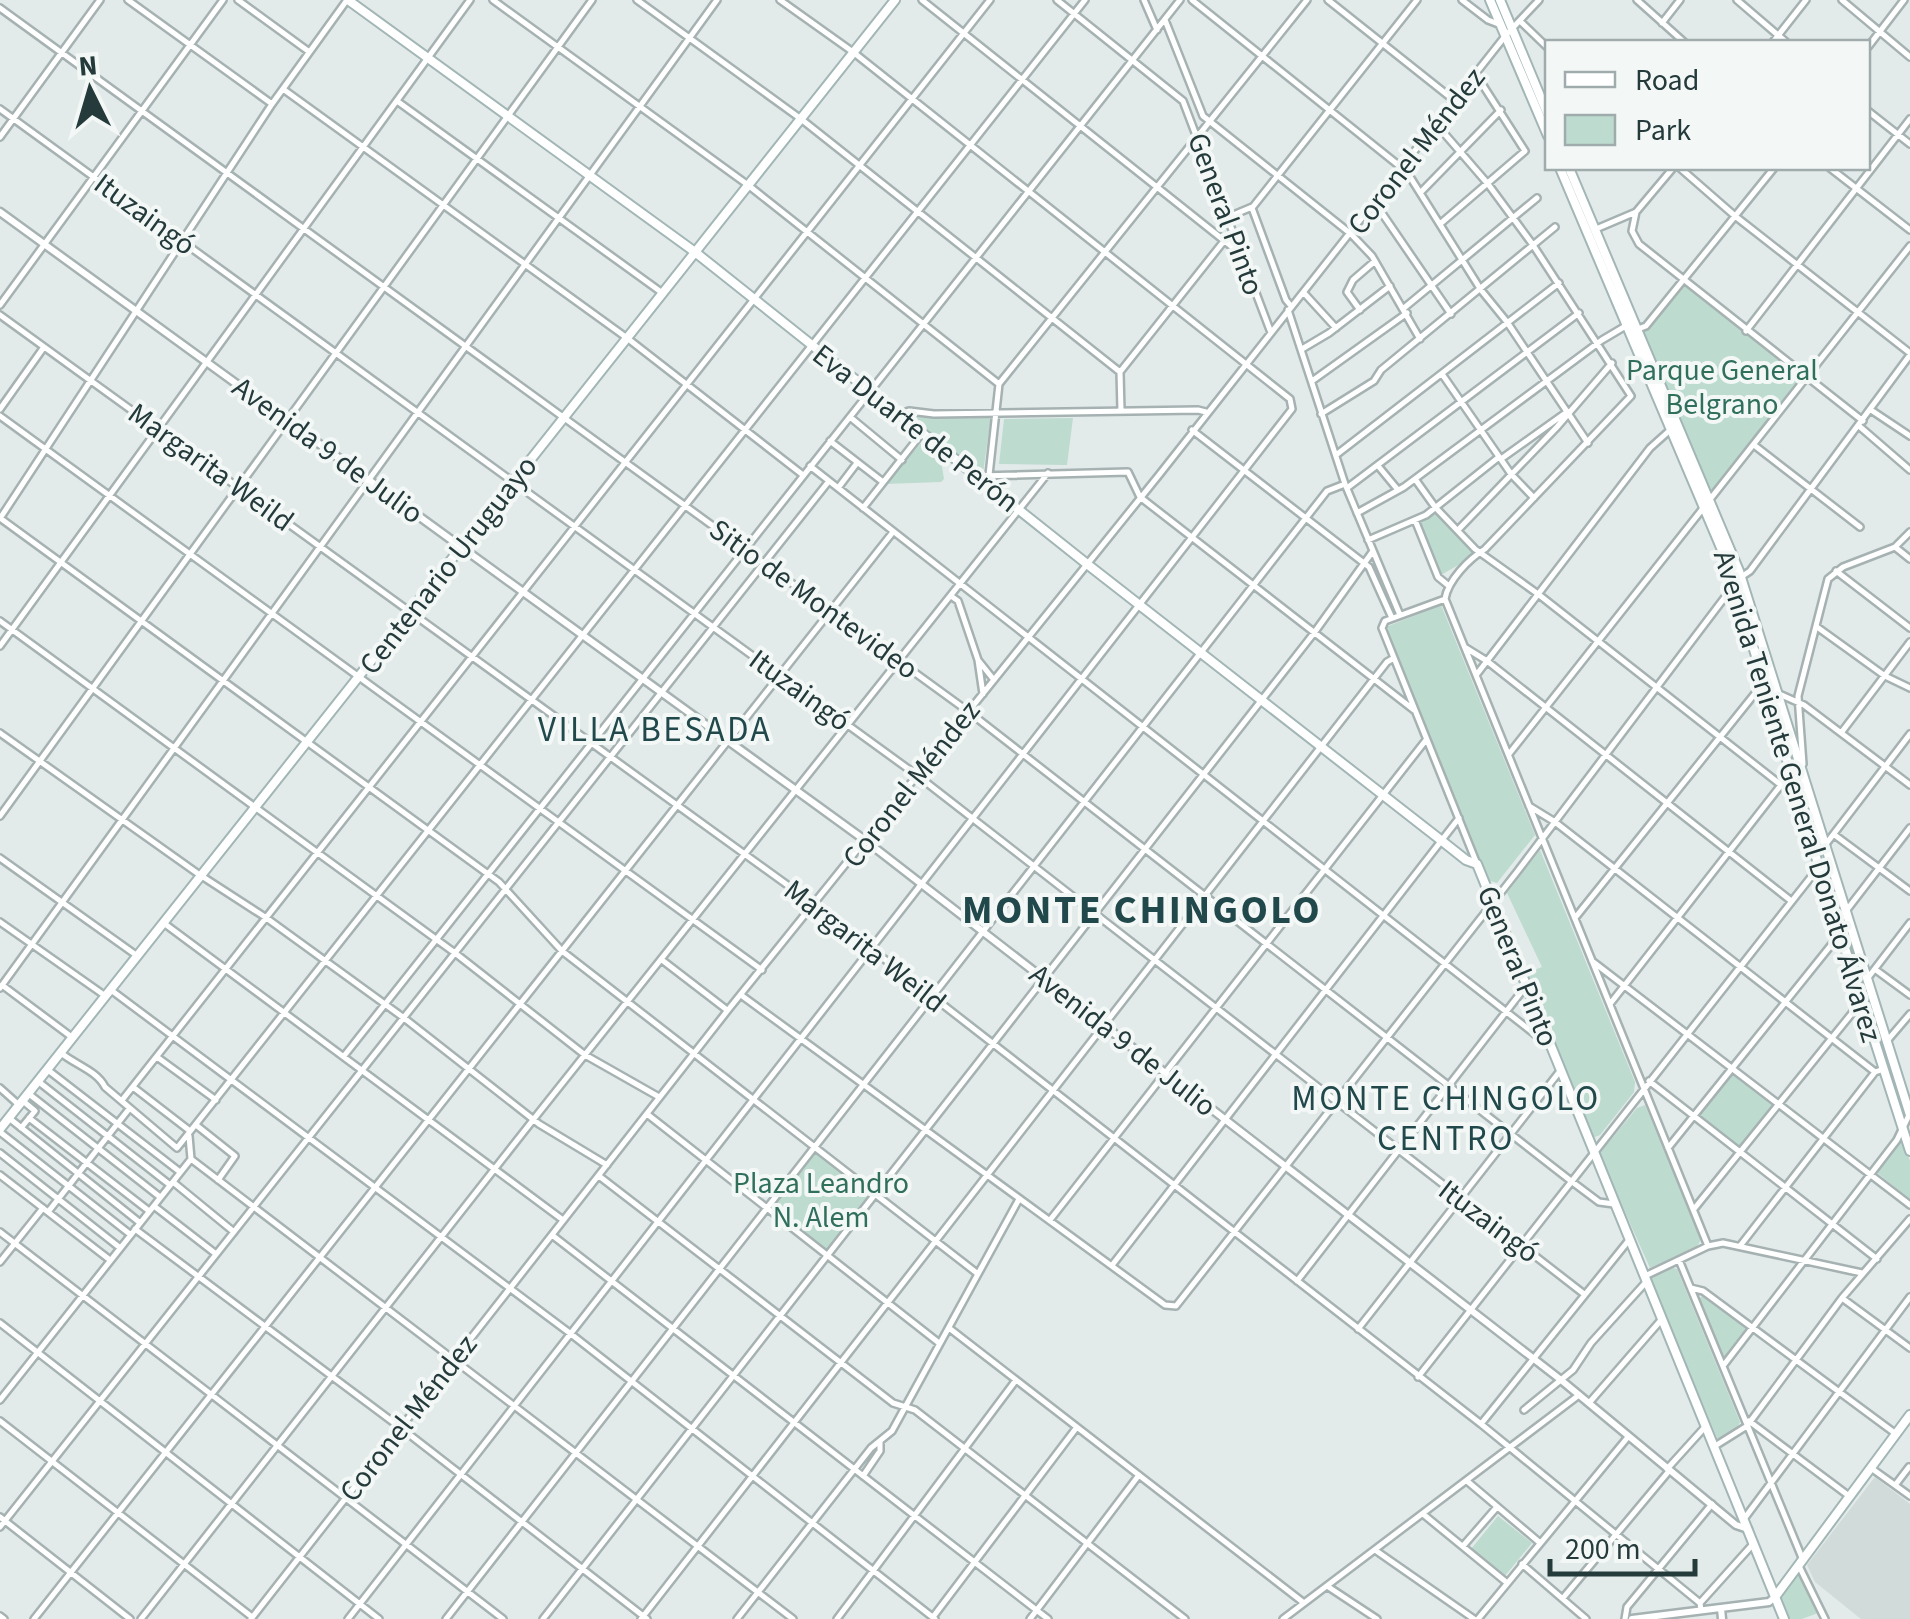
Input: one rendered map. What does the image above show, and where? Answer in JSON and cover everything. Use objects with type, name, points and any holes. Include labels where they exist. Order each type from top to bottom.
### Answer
[{"type":"main road","name":"Eva Duarte de Perón","points":[[347,0],[695,252],[1087,564],[1466,860],[1477,864]]},
{"type":"main road","name":"Centenario Uruguayo","points":[[0,1131],[895,0]]},
{"type":"main road","points":[[1490,0],[1502,25],[1513,29]]},
{"type":"main road","points":[[1500,0],[1545,108]]},
{"type":"main road","points":[[1513,29],[1545,127]]},
{"type":"main road","name":"Avenida Teniente General Donato Álvarez","points":[[1561,170],[1631,328],[1736,588],[1764,686],[1824,846],[1910,1114]]},
{"type":"main road","name":"Avenida Teniente General Donato Álvarez","points":[[1570,170],[1669,431],[1741,577],[1775,691],[1818,867],[1862,1002],[1879,1070],[1910,1151]]},
{"type":"main road","name":"General Pinto","points":[[1477,864],[1784,1619]]},
{"type":"main road","points":[[1775,1598],[1902,1431],[1910,1415]]},
{"type":"street","points":[[0,137],[100,0]]},
{"type":"street","points":[[128,0],[272,104]]},
{"type":"street","points":[[0,305],[223,0]]},
{"type":"street","points":[[238,0],[309,52]]},
{"type":"street","points":[[347,0],[226,172],[0,518],[489,874],[508,889],[562,951],[978,1274]]},
{"type":"street","points":[[0,646],[470,0]]},
{"type":"street","points":[[493,0],[748,185],[999,384]]},
{"type":"street","points":[[0,816],[592,0]]},
{"type":"street","points":[[636,0],[801,119],[1120,372]]},
{"type":"street","points":[[74,1038],[1,985],[717,0]]},
{"type":"street","points":[[348,1619],[1141,606],[1292,406],[1290,399],[853,52],[780,0]]},
{"type":"street","points":[[922,0],[1238,252]]},
{"type":"street","points":[[123,1099],[990,0]]},
{"type":"street","points":[[1056,0],[1134,60]]},
{"type":"street","points":[[61,1053],[82,1069],[98,1075],[105,1087],[177,1148],[1085,0]]},
{"type":"street","points":[[1144,0],[1157,30]]},
{"type":"street","points":[[344,1056],[1180,0]]},
{"type":"street","points":[[1192,0],[1403,168],[1481,290],[1588,443]]},
{"type":"street","points":[[989,475],[999,384],[1307,0]]},
{"type":"street","points":[[1328,0],[1455,101]]},
{"type":"street","points":[[1226,218],[1252,209],[1417,0]]},
{"type":"street","points":[[1462,0],[1488,20],[1502,25]]},
{"type":"street","name":"Coronel Méndez","points":[[253,1618],[728,1010],[1538,0]]},
{"type":"street","points":[[1637,0],[1682,40]]},
{"type":"street","points":[[1662,22],[1680,0]]},
{"type":"street","points":[[1736,0],[1783,40]]},
{"type":"street","points":[[1774,40],[1806,0]]},
{"type":"street","points":[[1842,0],[1910,57]]},
{"type":"street","points":[[1870,44],[1904,0]]},
{"type":"street","name":"Sitio de Montevideo","points":[[0,8],[969,712],[1571,1181],[1599,1202],[1614,1204]]},
{"type":"street","points":[[1164,20],[1199,110],[1350,234],[1375,261],[1420,338]]},
{"type":"street","points":[[1513,29],[1545,46]]},
{"type":"street","name":"General Pinto","points":[[1134,60],[1180,98],[1270,332]]},
{"type":"street","points":[[1440,224],[1525,152],[1476,75]]},
{"type":"street","points":[[283,88],[627,338],[804,475]]},
{"type":"street","points":[[396,101],[662,293]]},
{"type":"street","name":"Ituzaingó","points":[[0,109],[918,776],[1584,1294]]},
{"type":"street","points":[[1421,192],[1501,110]]},
{"type":"street","points":[[1870,113],[1910,144]]},
{"type":"street","points":[[1746,331],[1910,120]]},
{"type":"street","points":[[1437,125],[1533,245],[1631,394],[1630,400],[1449,586],[1445,599],[1708,1246]]},
{"type":"street","points":[[1594,230],[1636,212],[1674,170]]},
{"type":"street","points":[[1678,170],[1910,354],[1813,490],[1750,571],[1741,577]]},
{"type":"street","points":[[1358,514],[1415,479],[1599,343],[1631,328],[1646,326],[1772,170]]},
{"type":"street","points":[[1833,170],[1910,230]]},
{"type":"street","points":[[1312,381],[1406,311],[1537,198]]},
{"type":"street","points":[[1375,203],[1451,314]]},
{"type":"street","name":"General Pinto","points":[[1252,209],[1290,308],[1346,486],[1396,616]]},
{"type":"street","name":"Avenida 9 de Julio","points":[[0,212],[866,841],[1561,1380],[1741,1529],[1748,1529]]},
{"type":"street","points":[[1636,212],[1634,238],[1861,424],[1910,470]]},
{"type":"street","points":[[1321,414],[1374,380],[1381,370],[1555,227]]},
{"type":"street","points":[[1121,410],[1120,372],[1231,232]]},
{"type":"street","points":[[1509,754],[1910,246]]},
{"type":"street","points":[[1360,310],[1347,292],[1352,280],[1375,261]]},
{"type":"street","points":[[1336,454],[1559,283]]},
{"type":"street","points":[[1302,349],[1390,286]]},
{"type":"street","points":[[1304,292],[1336,328]]},
{"type":"street","points":[[446,1619],[1330,489],[1346,486],[1379,467],[1579,313]]},
{"type":"street","name":"Margarita Weild","points":[[0,315],[816,905],[1482,1424],[1701,1606]]},
{"type":"street","points":[[44,347],[0,412],[46,450],[762,970]]},
{"type":"street","points":[[1457,530],[1612,363]]},
{"type":"street","points":[[1442,374],[1500,458],[1534,498]]},
{"type":"street","points":[[899,415],[909,410],[934,414],[1206,412]]},
{"type":"street","points":[[1871,410],[1910,436]]},
{"type":"street","points":[[1368,540],[1415,520],[1568,413]]},
{"type":"street","points":[[849,417],[902,460]]},
{"type":"street","points":[[1192,430],[1366,564]]},
{"type":"street","points":[[1477,674],[1653,444],[1669,431]]},
{"type":"street","points":[[863,508],[922,434]]},
{"type":"street","points":[[830,441],[883,482]]},
{"type":"street","points":[[1754,445],[1860,527]]},
{"type":"street","points":[[838,488],[858,462]]},
{"type":"street","points":[[810,466],[1384,917],[1536,1035],[1548,1040]]},
{"type":"street","points":[[1379,467],[1398,490]]},
{"type":"street","points":[[976,476],[1128,472],[1140,497],[1414,710]]},
{"type":"street","points":[[141,1619],[533,1120],[954,597],[1048,473]]},
{"type":"street","points":[[1415,479],[1435,506],[1480,552],[1781,785]]},
{"type":"street","points":[[130,1619],[2,1522],[830,482]]},
{"type":"street","points":[[1415,520],[1438,578],[1449,586]]},
{"type":"street","points":[[34,1619],[893,532]]},
{"type":"street","points":[[1610,1004],[1803,762],[1798,702],[1828,579],[1836,571],[1895,547],[1910,532]]},
{"type":"street","points":[[1895,547],[1910,559]]},
{"type":"street","points":[[543,1619],[1262,700],[1373,551]]},
{"type":"street","name":"General Pinto","points":[[1366,564],[1396,616]]},
{"type":"street","points":[[1836,571],[1910,628]]},
{"type":"street","points":[[741,995],[1170,1307],[1180,1304],[1736,588]]},
{"type":"street","points":[[954,597],[968,592]]},
{"type":"street","points":[[954,597],[978,660],[983,694]]},
{"type":"street","points":[[1396,616],[1445,599]]},
{"type":"street","name":"General Pinto","points":[[1396,616],[1383,622],[1382,628],[1477,864]]},
{"type":"street","points":[[0,621],[455,953],[585,1055],[660,1097]]},
{"type":"street","points":[[1817,627],[1885,676],[1910,688]]},
{"type":"street","points":[[1842,733],[1910,642]]},
{"type":"street","points":[[1466,648],[1790,900]]},
{"type":"street","points":[[0,1131],[69,1186],[135,1229],[462,1474],[644,1618],[1394,658]]},
{"type":"street","points":[[978,660],[994,680]]},
{"type":"street","points":[[1575,918],[1755,691],[1764,686],[1798,702],[1910,785]]},
{"type":"street","points":[[0,733],[120,820],[266,917],[404,1018],[533,1120],[607,1165]]},
{"type":"street","points":[[1824,846],[1910,734]]},
{"type":"street","points":[[1050,1220],[1426,740]]},
{"type":"street","points":[[1530,806],[1830,1038],[1879,1070],[1740,1246]]},
{"type":"street","points":[[1112,1264],[1459,818]]},
{"type":"street","points":[[1846,911],[1910,828]]},
{"type":"street","points":[[1836,835],[1910,891]]},
{"type":"street","points":[[0,858],[138,957]]},
{"type":"street","points":[[1418,1376],[1818,867]]},
{"type":"street","points":[[0,922],[173,1036],[232,1080],[572,1334],[933,1618],[1078,1427]]},
{"type":"street","points":[[1868,979],[1910,923]]},
{"type":"street","points":[[165,924],[563,1220]]},
{"type":"street","points":[[1668,1148],[1840,934]]},
{"type":"street","points":[[662,960],[728,1010]]},
{"type":"street","points":[[1592,961],[1910,1205]]},
{"type":"street","points":[[1876,970],[1910,995]]},
{"type":"street","points":[[1296,1282],[1526,986]]},
{"type":"street","points":[[1694,1210],[1862,1002]]},
{"type":"street","points":[[1887,1041],[1910,1014]]},
{"type":"street","points":[[157,1057],[216,1100]]},
{"type":"street","points":[[48,1070],[180,1173]]},
{"type":"street","points":[[1358,1329],[1560,1071]]},
{"type":"street","points":[[1649,1081],[1877,1259]]},
{"type":"street","points":[[39,1082],[234,1232]]},
{"type":"street","points":[[133,1087],[192,1131],[235,1156],[218,1180]]},
{"type":"street","points":[[0,1088],[98,1148],[160,1197]]},
{"type":"street","points":[[21,1128],[35,1110],[24,1100]]},
{"type":"street","points":[[0,1262],[58,1200],[130,1109]]},
{"type":"street","points":[[646,1114],[940,1344]]},
{"type":"street","points":[[1723,1366],[1904,1130],[1910,1114]]},
{"type":"street","points":[[9,1118],[79,1174],[135,1229]]},
{"type":"street","points":[[29,1118],[216,1254]]},
{"type":"street","points":[[0,1400],[191,1159],[192,1131]]},
{"type":"street","points":[[0,1153],[120,1248]]},
{"type":"street","points":[[191,1159],[793,1619]]},
{"type":"street","points":[[0,1175],[110,1260]]},
{"type":"street","points":[[599,1176],[893,1403],[914,1410],[1185,1619]]},
{"type":"street","points":[[737,1619],[871,1448],[890,1434],[1019,1200]]},
{"type":"street","points":[[1715,1446],[1748,1423],[1842,1298],[1910,1219]]},
{"type":"street","points":[[0,1232],[503,1619]]},
{"type":"street","points":[[552,1235],[1048,1619]]},
{"type":"street","points":[[1482,1424],[1629,1240]]},
{"type":"street","points":[[1524,1410],[1561,1380],[1646,1279],[1708,1246],[1740,1246],[1862,1274]]},
{"type":"street","points":[[1679,1260],[1824,1619]]},
{"type":"street","points":[[1690,1287],[1703,1291],[1840,1393],[1902,1431]]},
{"type":"street","points":[[1744,1519],[1910,1297]]},
{"type":"street","points":[[1842,1298],[1910,1348]]},
{"type":"street","points":[[1588,1404],[1664,1318]]},
{"type":"street","points":[[0,1323],[379,1619]]},
{"type":"street","points":[[949,1328],[1304,1603]]},
{"type":"street","points":[[838,1619],[1016,1380]]},
{"type":"street","points":[[1283,1619],[1579,1396]]},
{"type":"street","points":[[0,1421],[253,1618]]},
{"type":"street","points":[[1748,1423],[1849,1496]]},
{"type":"street","points":[[1563,1598],[1707,1425]]},
{"type":"street","points":[[1375,1550],[1476,1619],[1628,1436]]},
{"type":"street","points":[[863,1476],[880,1452],[880,1441]]},
{"type":"street","points":[[1896,1486],[1910,1467]]},
{"type":"street","points":[[1871,1468],[1910,1496]]},
{"type":"street","points":[[1030,1619],[1139,1475]]},
{"type":"street","points":[[1467,1481],[1539,1542]]},
{"type":"street","points":[[1712,1504],[1627,1608],[1628,1619],[1701,1606],[1721,1608],[1769,1602],[1775,1598]]},
{"type":"street","points":[[1463,1547],[1497,1506]]},
{"type":"street","points":[[1423,1514],[1506,1582]]},
{"type":"street","points":[[1701,1606],[1754,1543]]},
{"type":"street","points":[[1522,1564],[1586,1619]]},
{"type":"street","points":[[1327,1586],[1377,1619]]},
{"type":"street","points":[[1721,1608],[1722,1619]]},
{"type":"shaded area","points":[[1875,1477],[1910,1504],[1910,1619],[1861,1619],[1815,1582],[1807,1565]]},
{"type":"green space","name":"Parque General Belgrano","points":[[1685,285],[1801,378],[1707,498],[1640,335]]},
{"type":"green space","points":[[913,414],[991,417],[983,473],[909,418]]},
{"type":"green space","points":[[1073,418],[1067,465],[999,464],[1004,419]]},
{"type":"green space","points":[[923,441],[928,442],[941,461],[944,479],[885,484]]},
{"type":"green space","points":[[1435,512],[1474,552],[1474,556],[1441,575],[1418,523]]},
{"type":"green space","points":[[1441,605],[1535,835],[1497,883],[1487,880],[1427,739],[1386,627]]},
{"type":"green space","points":[[1540,850],[1635,1082],[1634,1092],[1595,1137],[1589,1134],[1527,973],[1542,967],[1507,893]]},
{"type":"green space","points":[[1731,1068],[1778,1104],[1740,1153],[1694,1117]]},
{"type":"green space","points":[[1645,1105],[1701,1239],[1697,1247],[1650,1268],[1599,1154],[1637,1108]]},
{"type":"green space","points":[[1903,1141],[1910,1161],[1910,1200],[1876,1172],[1898,1142]]},
{"type":"green space","name":"Plaza Leandro N. Alem","points":[[814,1147],[875,1195],[827,1255],[767,1208]]},
{"type":"green space","points":[[1677,1269],[1740,1422],[1718,1440],[1651,1282],[1652,1277]]},
{"type":"green space","points":[[1704,1295],[1749,1328],[1725,1357],[1720,1354],[1698,1299]]},
{"type":"green space","points":[[1498,1516],[1532,1543],[1504,1577],[1471,1549]]},
{"type":"green space","points":[[1799,1572],[1818,1613],[1789,1619],[1780,1597]]},
{"type":"district","name":"VILLA BESADA","points":[[655,729]]},
{"type":"district","name":"MONTE CHINGOLO","points":[[1142,909]]},
{"type":"district","name":"MONTE CHINGOLO CENTRO","points":[[1446,1118]]}]
